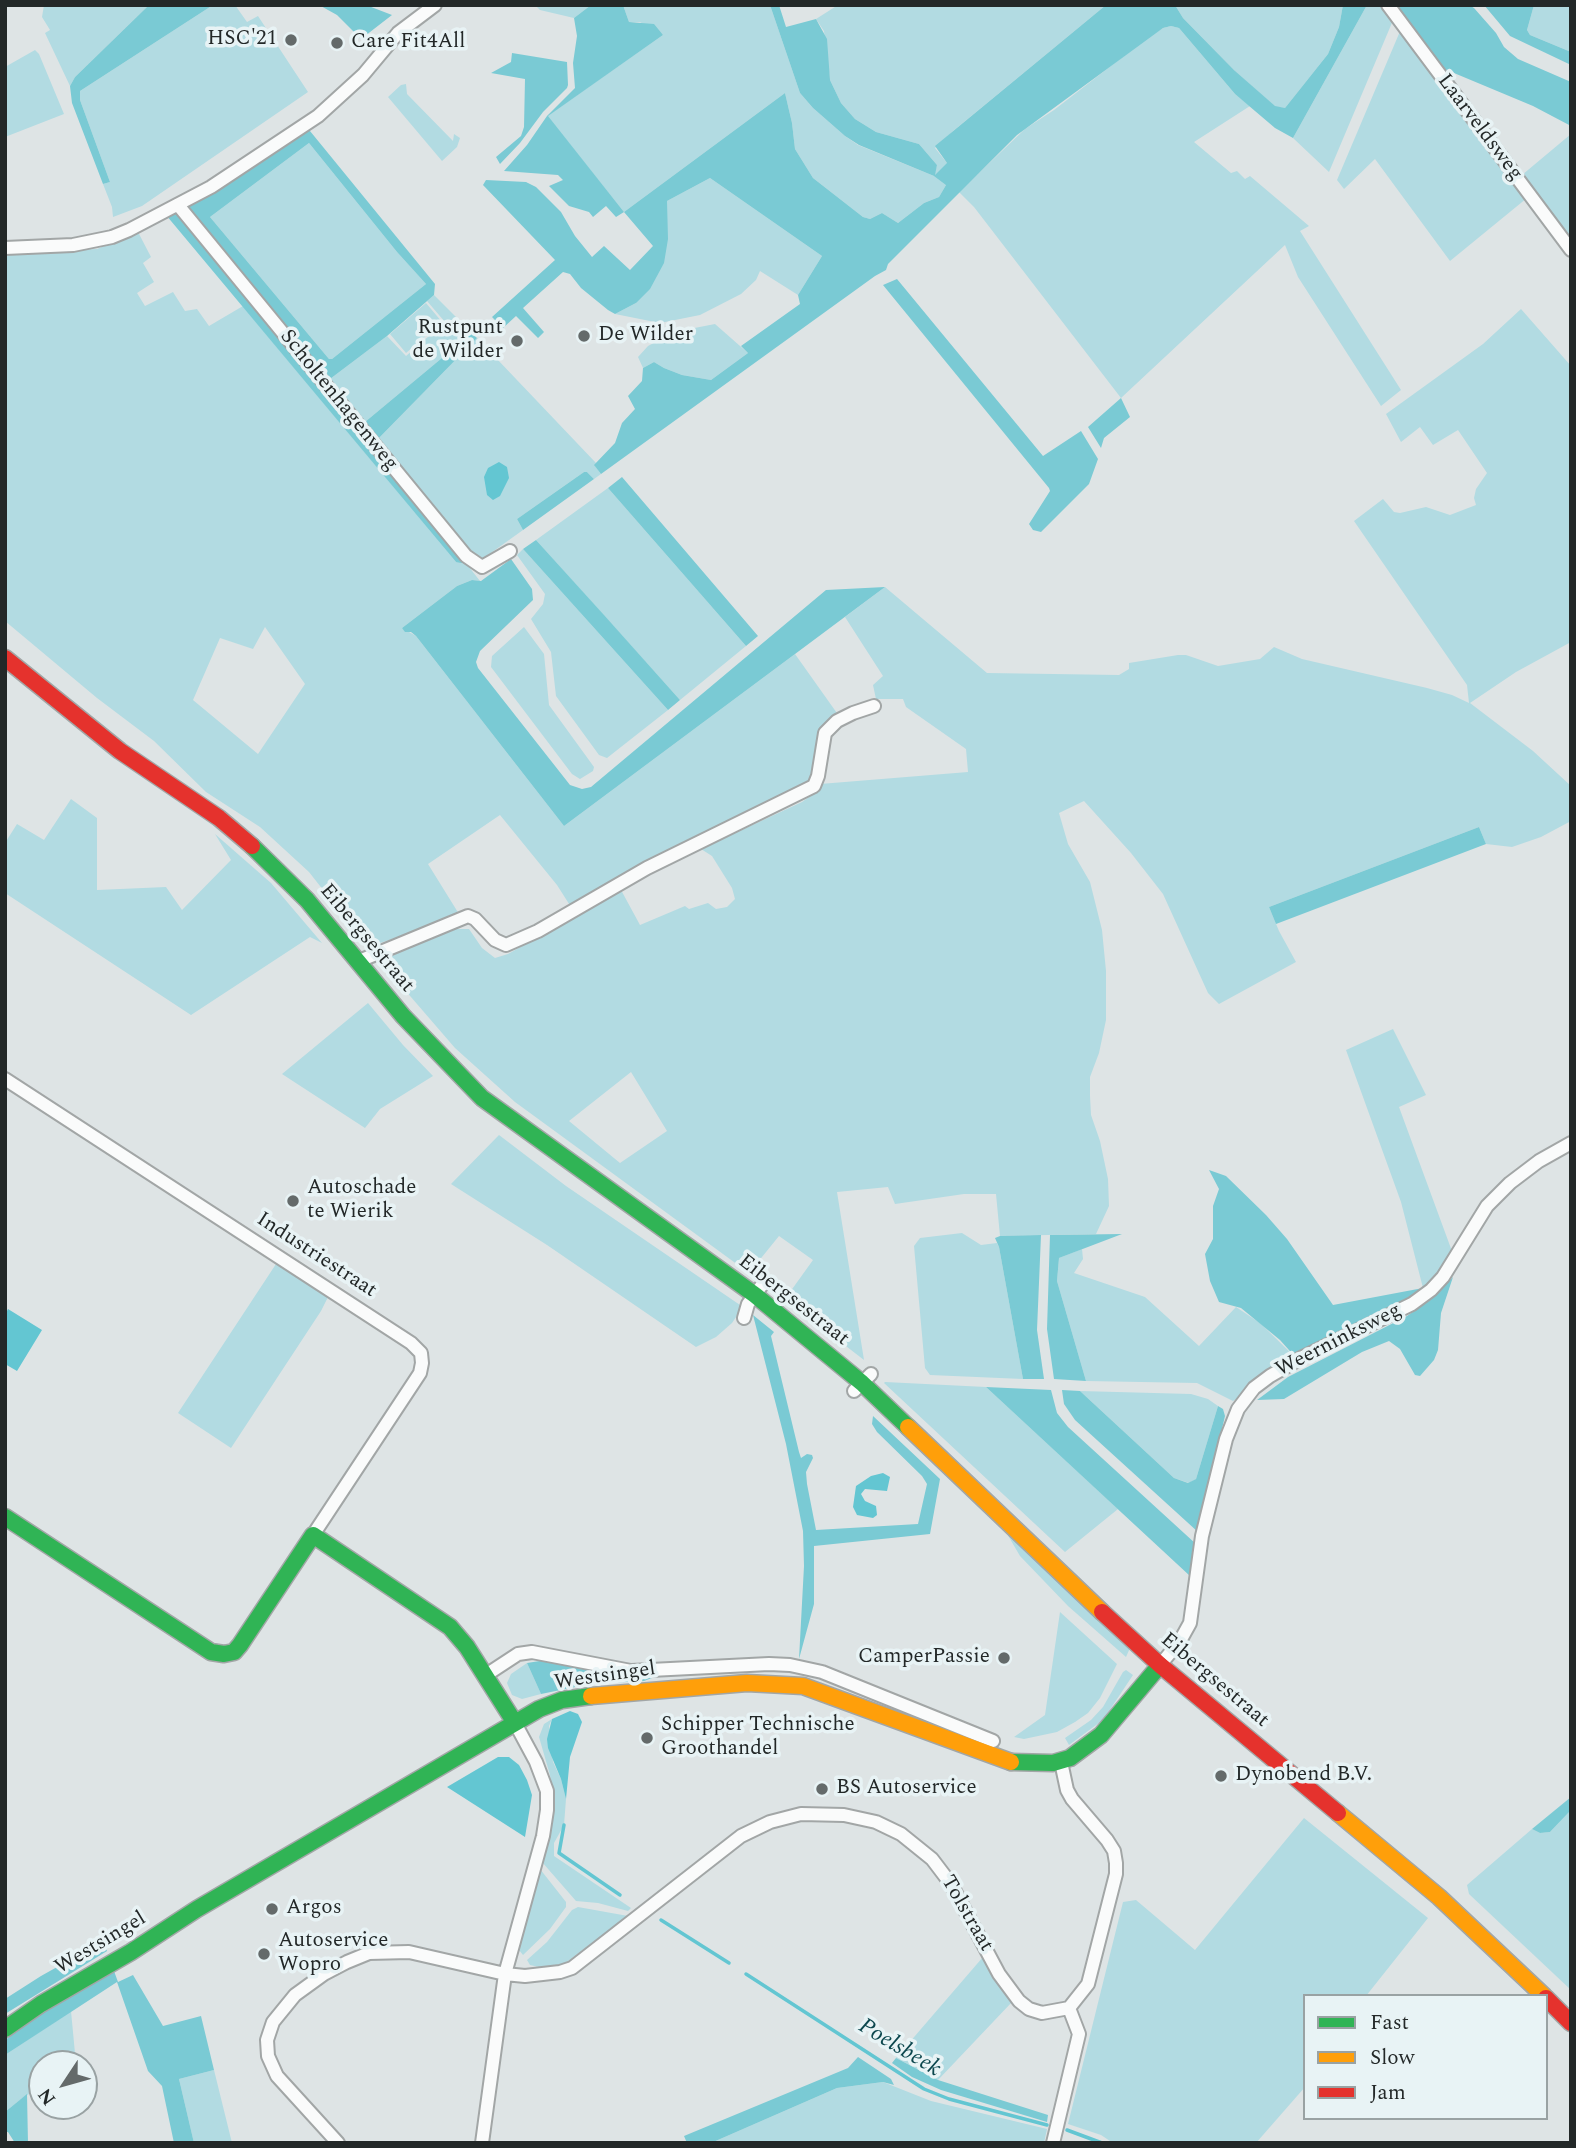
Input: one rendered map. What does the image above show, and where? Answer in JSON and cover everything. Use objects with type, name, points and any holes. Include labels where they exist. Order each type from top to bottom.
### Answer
[{"type":"main road","name":"Eibergsestraat","points":[[5,658],[120,751],[219,818],[247,842],[307,900],[403,1016],[482,1098],[758,1290],[862,1383],[1107,1618],[1422,1882],[1542,1994]]},
{"type":"main road","name":"Industriestraat","points":[[5,1517],[211,1652],[224,1654],[234,1652],[313,1535]]},
{"type":"main road","points":[[313,1535],[450,1627],[486,1675],[515,1723]]},
{"type":"main road","name":"Westsingel","points":[[5,2029],[41,2004],[131,1952],[197,1909],[539,1709],[562,1700],[747,1683],[784,1683],[822,1692],[1007,1762],[1028,1764],[1061,1762],[1086,1749],[1160,1665]]},
{"type":"main road","name":"Eibergsestraat","points":[[1548,2000],[1571,2023]]},
{"type":"street","points":[[5,248],[94,242],[130,230],[211,187],[318,116],[363,75],[398,33],[435,5]]},
{"type":"street","name":"Laarveldsweg","points":[[1388,5],[1571,250]]},
{"type":"street","name":"Scholtenhagenweg","points":[[178,205],[466,556],[482,567],[510,551]]},
{"type":"street","points":[[359,961],[468,916],[475,919],[495,940],[506,945],[538,931],[647,868],[814,786],[825,733],[836,721],[853,712],[874,706]]},
{"type":"street","name":"Industriestraat","points":[[5,1079],[411,1343],[421,1353],[420,1373],[313,1535]]},
{"type":"street","name":"Weerninksweg","points":[[1160,1665],[1180,1642],[1190,1623],[1202,1536],[1226,1439],[1238,1409],[1254,1388],[1291,1364],[1412,1304],[1431,1290],[1443,1277],[1487,1206],[1510,1182],[1571,1143]]},
{"type":"street","points":[[744,1318],[748,1304],[758,1290]]},
{"type":"street","name":"Westsingel","points":[[486,1675],[518,1654],[532,1652],[631,1671],[790,1665],[822,1672],[993,1741]]},
{"type":"street","points":[[482,2143],[505,1973],[543,1836],[547,1810],[547,1791],[536,1762],[515,1723]]},
{"type":"street","points":[[1053,2143],[1079,2034],[1069,2008],[1088,1984],[1116,1874],[1114,1851],[1072,1799],[1067,1790],[1061,1762]]},
{"type":"street","name":"Tolstraat","points":[[338,2143],[277,2076],[268,2056],[267,2040],[273,2022],[295,1995],[324,1974],[369,1953],[409,1952],[525,1976],[544,1975],[572,1968],[741,1836],[756,1828],[802,1814],[830,1813],[876,1822],[901,1833],[932,1859],[951,1884],[999,1973],[1019,2001],[1029,2009],[1042,2013],[1069,2008]]},
{"type":"shaded area","points":[[44,5],[149,5],[75,77],[70,86],[45,33],[50,30],[42,17]]},
{"type":"shaded area","points":[[149,5],[213,5],[80,91],[80,100],[110,182],[103,184],[72,103],[70,86],[75,77]]},
{"type":"shaded area","points":[[213,5],[235,5],[247,22],[258,16],[308,92],[142,206],[113,217],[103,184],[110,182],[80,100],[80,91]]},
{"type":"shaded area","points":[[319,5],[366,5],[392,15],[361,39],[337,15]]},
{"type":"shaded area","points":[[535,5],[591,5],[574,18],[540,10]]},
{"type":"shaded area","points":[[591,5],[623,5],[629,22],[654,24],[663,35],[548,116],[624,212],[616,217],[606,206],[593,217],[589,212],[569,206],[549,186],[563,180],[558,175],[504,171],[527,145],[547,116],[575,88],[573,63],[577,36],[574,18]]},
{"type":"shaded area","points":[[623,5],[770,5],[800,93],[813,108],[858,145],[934,176],[937,165],[919,144],[876,132],[855,119],[841,103],[830,80],[824,31],[816,19],[838,5],[1106,5],[935,148],[947,163],[946,185],[939,197],[924,203],[898,223],[882,213],[870,219],[863,217],[813,178],[795,149],[785,93],[624,212],[547,116],[663,35],[640,22],[629,22]]},
{"type":"shaded area","points":[[770,5],[779,5],[786,27],[816,19],[827,39],[830,80],[841,103],[855,119],[876,132],[919,144],[937,165],[935,175],[947,163],[935,146],[1106,5],[1175,5],[1183,18],[1234,70],[1275,106],[1285,108],[1328,54],[1339,27],[1343,5],[1367,5],[1293,138],[1275,128],[1235,94],[1179,28],[1163,28],[1017,135],[888,264],[886,270],[601,474],[594,465],[615,443],[622,423],[635,409],[628,396],[642,381],[643,368],[654,362],[682,375],[711,380],[748,353],[741,346],[800,304],[798,295],[822,256],[710,178],[667,201],[668,239],[664,263],[650,289],[636,303],[615,314],[581,288],[570,274],[563,272],[523,308],[544,332],[538,338],[516,316],[503,328],[492,317],[555,260],[483,185],[486,180],[526,182],[536,187],[561,212],[592,257],[604,246],[630,270],[653,246],[624,212],[785,93],[795,149],[813,178],[863,217],[870,219],[882,213],[898,223],[924,203],[939,197],[946,185],[934,176],[859,145],[813,108],[800,93]]},
{"type":"shaded area","points":[[1175,5],[1343,5],[1339,27],[1328,54],[1285,108],[1275,107],[1234,70],[1183,18]]},
{"type":"shaded area","points":[[1367,5],[1385,5],[1394,18],[1329,172],[1293,138]]},
{"type":"shaded area","points":[[1397,5],[1469,5],[1474,8],[1496,33],[1504,47],[1518,59],[1571,82],[1571,126],[1533,106],[1442,68]]},
{"type":"shaded area","points":[[1484,5],[1534,5],[1527,30],[1530,35],[1571,52],[1571,65],[1510,36]]},
{"type":"shaded area","points":[[1534,5],[1571,5],[1571,52],[1530,35],[1527,30]]},
{"type":"shaded area","points":[[1171,26],[1179,28],[1235,94],[1250,106],[1194,142],[1231,173],[1237,171],[1245,179],[1250,176],[1309,226],[1300,231],[1401,390],[1381,406],[1298,277],[1285,245],[1121,398],[974,207],[959,192],[1025,129],[1054,110],[1151,35]]},
{"type":"shaded area","points":[[1401,29],[1527,198],[1450,261],[1375,159],[1344,189],[1337,180]]},
{"type":"shaded area","points":[[35,50],[64,114],[5,137],[5,67]]},
{"type":"shaded area","points":[[512,53],[567,62],[568,85],[500,164],[496,157],[521,136],[524,127],[525,79],[491,73],[511,62]]},
{"type":"shaded area","points":[[406,84],[407,94],[453,141],[454,134],[460,138],[457,147],[442,161],[388,97],[401,85]]},
{"type":"shaded area","points":[[301,120],[435,284],[434,295],[387,336],[330,379],[186,206]],"holes":[[[309,143],[426,284],[329,359],[210,217]]]},
{"type":"shaded area","points":[[1571,134],[1571,239],[1522,175]]},
{"type":"shaded area","points":[[309,143],[426,284],[332,359],[329,359],[210,217]]},
{"type":"shaded area","points":[[710,178],[822,256],[798,295],[760,271],[756,280],[741,294],[700,315],[660,323],[615,314],[636,303],[667,201]]},
{"type":"shaded area","points":[[176,211],[465,562],[456,562],[166,215]]},
{"type":"shaded area","points":[[138,232],[151,257],[143,263],[154,282],[137,293],[145,306],[173,292],[185,311],[197,309],[209,326],[243,306],[456,562],[465,562],[480,581],[472,580],[457,586],[402,628],[416,636],[564,826],[795,654],[839,716],[834,719],[811,781],[571,907],[557,885],[500,815],[428,864],[459,914],[368,947],[309,872],[260,827],[206,792],[154,741],[97,698],[5,621],[5,253],[97,249]],"holes":[[[265,627],[305,684],[258,754],[193,700],[220,638],[253,649]]]},
{"type":"shaded area","points":[[897,279],[1043,456],[1081,431],[1098,459],[1089,484],[1041,532],[1033,530],[1029,524],[1050,491],[1049,488],[883,285]]},
{"type":"shaded area","points":[[434,295],[472,333],[365,422],[330,379],[387,336],[406,356],[445,322],[427,301]]},
{"type":"shaded area","points":[[426,303],[442,322],[406,353],[390,334]]},
{"type":"shaded area","points":[[1521,309],[1571,366],[1571,642],[1516,672],[1470,703],[1533,751],[1571,786],[1571,821],[1541,837],[1512,847],[1486,844],[1479,827],[1269,907],[1296,962],[1219,1004],[1208,993],[1163,894],[1131,853],[1084,801],[1059,813],[1068,844],[1090,882],[1102,930],[1106,971],[1106,1020],[1099,1053],[1090,1077],[1091,1115],[1108,1179],[1109,1206],[1096,1234],[1000,1236],[996,1194],[964,1194],[895,1204],[888,1187],[837,1192],[864,1360],[785,1299],[813,1260],[779,1236],[749,1273],[515,1102],[455,1048],[379,960],[395,951],[455,929],[469,929],[482,948],[495,958],[508,954],[621,890],[640,925],[685,906],[689,909],[708,903],[716,909],[727,907],[735,899],[732,888],[712,856],[701,849],[802,802],[819,790],[820,784],[968,772],[966,749],[906,707],[903,699],[876,699],[873,685],[883,676],[845,617],[885,587],[987,673],[1119,675],[1129,669],[1129,663],[1186,655],[1218,666],[1260,659],[1274,647],[1302,659],[1427,688],[1469,703],[1467,685],[1354,521],[1383,499],[1394,512],[1400,513],[1426,507],[1450,515],[1476,505],[1476,489],[1487,473],[1458,430],[1433,445],[1420,427],[1401,442],[1386,414],[1483,344]],"holes":[[[631,1072],[667,1131],[620,1163],[569,1121]]]},
{"type":"shaded area","points":[[715,324],[748,353],[711,380],[682,375],[654,362],[643,368],[638,357],[648,346],[674,332]]},
{"type":"shaded area","points":[[472,333],[477,338],[378,439],[365,422]]},
{"type":"shaded area","points":[[477,338],[596,463],[595,466],[601,474],[594,479],[584,472],[517,519],[523,530],[481,560],[476,560],[378,439]]},
{"type":"shaded area","points":[[1121,398],[1130,417],[1104,438],[1101,448],[1088,427]]},
{"type":"shaded area","points":[[499,462],[507,467],[509,478],[500,496],[493,500],[487,495],[484,477],[488,468]]},
{"type":"shaded area","points":[[584,472],[594,479],[523,530],[517,519]]},
{"type":"shaded area","points":[[622,477],[758,636],[746,646],[608,488]]},
{"type":"shaded area","points":[[608,488],[746,646],[680,700],[536,540]]},
{"type":"shaded area","points":[[536,540],[680,700],[668,710],[523,549]]},
{"type":"shaded area","points":[[523,549],[668,710],[607,758],[599,755],[556,696],[551,652],[531,619],[543,604],[545,594],[517,555]]},
{"type":"shaded area","points":[[511,559],[532,589],[533,600],[480,651],[476,662],[570,785],[582,789],[591,787],[826,590],[885,587],[564,826],[416,636],[402,628],[457,586],[472,580],[481,581]]},
{"type":"shaded area","points":[[524,627],[544,654],[549,705],[594,767],[593,771],[580,779],[572,774],[491,667],[492,656]]},
{"type":"shaded area","points":[[71,799],[97,818],[97,890],[166,887],[182,910],[231,860],[215,834],[271,883],[322,943],[310,937],[191,1015],[5,893],[5,843],[17,824],[44,840]]},
{"type":"shaded area","points":[[1479,827],[1486,844],[1276,924],[1269,907]]},
{"type":"shaded area","points":[[368,1003],[433,1076],[380,1109],[365,1128],[282,1074]]},
{"type":"shaded area","points":[[1393,1029],[1426,1095],[1399,1107],[1453,1254],[1423,1288],[1401,1202],[1346,1050]]},
{"type":"shaded area","points":[[499,1135],[566,1186],[740,1305],[740,1311],[732,1323],[716,1337],[696,1347],[547,1245],[451,1184]]},
{"type":"shaded area","points":[[1209,1170],[1226,1176],[1266,1215],[1287,1239],[1333,1305],[1423,1288],[1400,1305],[1297,1359],[1280,1340],[1241,1308],[1219,1302],[1210,1281],[1205,1254],[1213,1239],[1213,1206],[1219,1189]]},
{"type":"shaded area","points":[[962,1233],[981,1245],[997,1243],[999,1247],[1023,1379],[930,1375],[925,1368],[914,1246],[920,1238]]},
{"type":"shaded area","points":[[1122,1234],[1059,1258],[1057,1281],[1086,1381],[1054,1379],[1047,1329],[1050,1235]]},
{"type":"shaded area","points":[[1041,1235],[1037,1330],[1044,1379],[1023,1379],[999,1247],[995,1238]]},
{"type":"shaded area","points":[[1082,1249],[1083,1259],[1074,1273],[1145,1297],[1199,1346],[1236,1307],[1260,1323],[1297,1359],[1233,1401],[1197,1383],[1086,1381],[1057,1281],[1059,1258]]},
{"type":"shaded area","points":[[276,1264],[328,1297],[231,1448],[178,1413]]},
{"type":"shaded area","points":[[1453,1277],[1441,1313],[1438,1350],[1434,1360],[1420,1376],[1415,1375],[1400,1349],[1389,1341],[1362,1352],[1284,1399],[1257,1400],[1288,1377],[1407,1316],[1430,1300]]},
{"type":"shaded area","points":[[8,1309],[42,1330],[17,1371],[5,1364],[5,1315]]},
{"type":"shaded area","points":[[753,1315],[774,1332],[771,1336],[799,1452],[801,1458],[807,1454],[813,1458],[806,1472],[816,1530],[918,1524],[927,1484],[877,1432],[872,1424],[873,1416],[940,1479],[930,1534],[814,1546],[814,1604],[799,1659],[803,1531],[786,1444]]},
{"type":"shaded area","points":[[885,1382],[986,1387],[1118,1509],[1065,1552]]},
{"type":"shaded area","points":[[986,1387],[1051,1390],[1057,1413],[1068,1427],[1196,1544],[1190,1576]]},
{"type":"shaded area","points":[[1062,1390],[1080,1391],[1174,1478],[1188,1483],[1196,1479],[1218,1406],[1223,1409],[1225,1416],[1198,1532],[1075,1420],[1064,1404]]},
{"type":"shaded area","points":[[1080,1391],[1191,1394],[1208,1399],[1218,1406],[1196,1479],[1189,1483],[1174,1478]]},
{"type":"shaded area","points":[[883,1473],[890,1477],[887,1491],[865,1489],[861,1494],[865,1501],[876,1506],[877,1515],[873,1518],[857,1515],[853,1507],[856,1486],[871,1476]]},
{"type":"shaded area","points":[[1006,1532],[1130,1648],[1126,1657],[1068,1606],[1020,1556]]},
{"type":"shaded area","points":[[1060,1612],[1117,1664],[1100,1698],[1088,1713],[1057,1732],[1024,1739],[1014,1737],[1045,1715]]},
{"type":"shaded area","points":[[546,1660],[567,1666],[652,1678],[644,1681],[590,1684],[541,1694],[527,1663]]},
{"type":"shaded area","points":[[527,1663],[541,1694],[522,1699],[512,1695],[507,1683],[511,1674]]},
{"type":"shaded area","points":[[1126,1670],[1133,1675],[1103,1720],[1069,1745],[1065,1738],[1091,1720],[1103,1707]]},
{"type":"shaded area","points":[[570,1711],[578,1714],[582,1722],[570,1757],[566,1799],[547,1739],[552,1719]]},
{"type":"shaded area","points":[[552,1719],[549,1726],[553,1762],[566,1799],[564,1825],[554,1843],[554,1856],[631,1908],[628,1911],[598,1903],[576,1901],[542,1862],[554,1807],[550,1775],[539,1737],[544,1724]]},
{"type":"shaded area","points":[[498,1757],[509,1757],[519,1765],[527,1780],[532,1795],[525,1837],[447,1787]]},
{"type":"shaded area","points":[[1571,1797],[1571,1810],[1550,1832],[1540,1833],[1532,1829]]},
{"type":"shaded area","points":[[1571,1810],[1571,1990],[1469,1894],[1467,1885],[1532,1829],[1540,1833],[1550,1832]]},
{"type":"shaded area","points":[[1304,1818],[1428,1918],[1368,1994],[1303,1994],[1303,2089],[1256,2143],[1113,2143],[1101,2135],[1068,2124],[1123,1902],[1136,1900],[1195,1950]]},
{"type":"shaded area","points":[[540,1869],[566,1902],[566,1907],[550,1929],[523,1955],[519,1950]]},
{"type":"shaded area","points":[[578,1907],[628,1916],[564,1964],[548,1969],[530,1965],[527,1960],[547,1942],[572,1910]]},
{"type":"shaded area","points":[[104,1943],[107,1951],[5,2014],[5,1999]]},
{"type":"shaded area","points":[[983,1957],[1012,2002],[938,2080],[896,2058]]},
{"type":"shaded area","points":[[114,1971],[118,1982],[133,1975],[163,2026],[201,2016],[214,2070],[179,2079],[194,2143],[174,2143],[162,2086],[148,2071],[117,1982],[5,2055],[5,2040],[56,2004]]},
{"type":"shaded area","points":[[71,2011],[75,2050],[28,2050],[28,2095],[5,2112],[5,2055]]},
{"type":"shaded area","points":[[858,2057],[891,2079],[894,2085],[883,2082],[837,2088],[711,2143],[687,2143],[684,2136],[848,2068]]},
{"type":"shaded area","points":[[896,2058],[938,2080],[1048,2115],[1047,2122],[941,2090],[912,2077],[892,2063]]},
{"type":"shaded area","points":[[214,2070],[232,2143],[194,2143],[179,2079]]},
{"type":"shaded area","points":[[883,2082],[931,2101],[1047,2129],[1044,2143],[711,2143],[837,2088]]},
{"type":"shaded area","points":[[27,2094],[28,2143],[15,2143],[8,2132],[5,2132],[5,2112]]},
{"type":"waterway","name":"Poelsbeek","points":[[564,1825],[559,1853],[620,1895]]},
{"type":"waterway","name":"Poelsbeek","points":[[661,1920],[729,1963]]},
{"type":"waterway","name":"Poelsbeek","points":[[746,1974],[924,2089],[949,2099],[1047,2125]]},
{"type":"waterway","name":"Poelsbeek","points":[[1067,2130],[1102,2143]]},
{"type":"traffic: fast","points":[[252,846],[307,900],[403,1016],[482,1098],[755,1295],[862,1383],[908,1427]]},
{"type":"traffic: fast","points":[[5,1517],[211,1652],[224,1654],[234,1652],[240,1645],[313,1535],[450,1627],[467,1647],[515,1723]]},
{"type":"traffic: fast","points":[[1011,1762],[1053,1763],[1070,1758],[1101,1735],[1160,1665]]},
{"type":"traffic: fast","points":[[5,2029],[41,2004],[131,1952],[197,1909],[539,1709],[562,1700],[591,1696]]},
{"type":"traffic: slow","points":[[908,1427],[1102,1612]]},
{"type":"traffic: slow","points":[[591,1696],[747,1683],[803,1686],[1011,1762]]},
{"type":"traffic: slow","points":[[1338,1813],[1439,1897],[1542,1994]]},
{"type":"traffic: jam","points":[[5,658],[120,751],[219,818],[252,846]]},
{"type":"traffic: jam","points":[[1102,1612],[1160,1665],[1338,1813]]},
{"type":"traffic: jam","points":[[1548,2000],[1571,2023]]},
{"type":"place","name":"HSC'21","points":[[291,40]]},
{"type":"place","name":"Care Fit4All","points":[[337,43]]},
{"type":"place","name":"De Wilder","points":[[584,336]]},
{"type":"place","name":"Rustpunt de Wilder","points":[[517,341]]},
{"type":"place","name":"Autoschade te Wierik","points":[[293,1201]]},
{"type":"place","name":"CamperPassie","points":[[1004,1658]]},
{"type":"place","name":"Schipper Technische Groothandel","points":[[647,1738]]},
{"type":"place","name":"Dynobend B.V.","points":[[1221,1776]]},
{"type":"place","name":"BS Autoservice","points":[[822,1789]]},
{"type":"place","name":"Argos","points":[[272,1909]]},
{"type":"place","name":"Autoservice Wopro","points":[[264,1954]]}]
